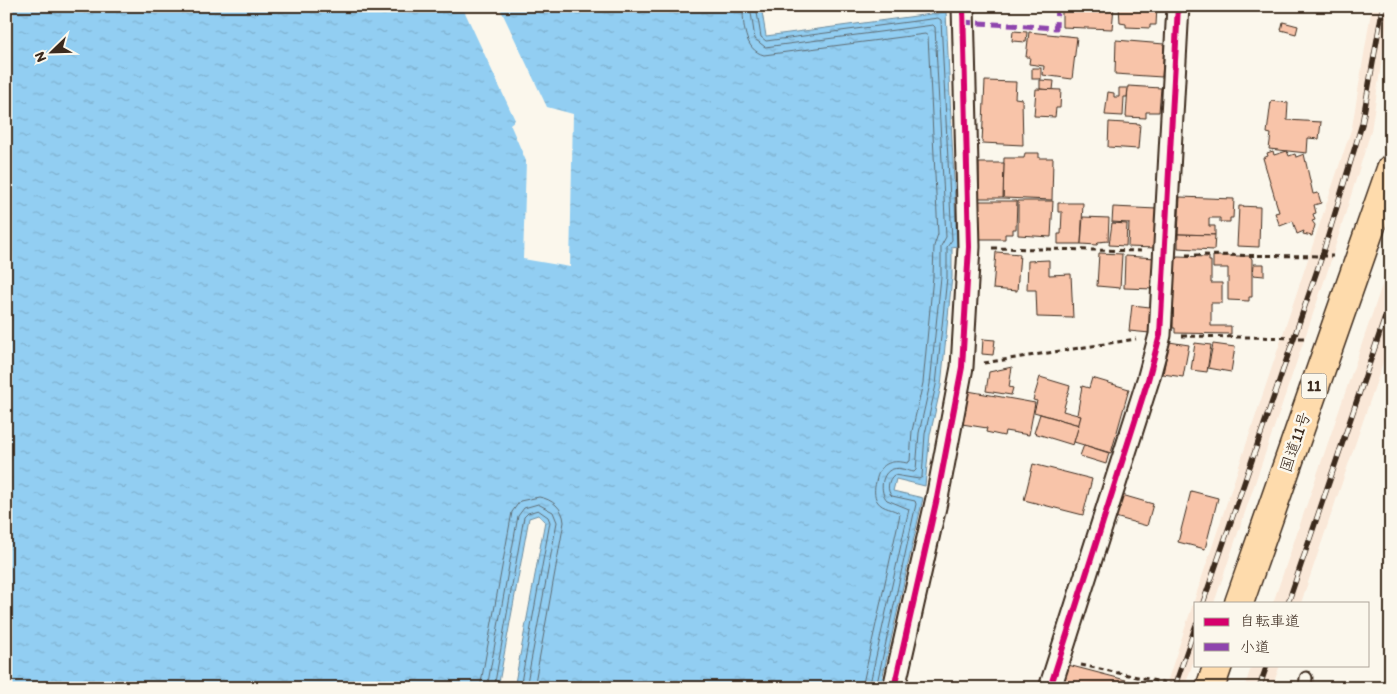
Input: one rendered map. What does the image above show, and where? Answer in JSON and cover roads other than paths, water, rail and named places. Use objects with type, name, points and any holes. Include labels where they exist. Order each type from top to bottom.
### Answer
[{"type":"highway","name":"国道11号","points":[[1239,602],[1391,169]]},
{"type":"highway","points":[[1210,688],[1218,666]]},
{"type":"street","points":[[894,688],[937,498],[962,367],[969,247],[963,6]]},
{"type":"street","points":[[1050,688],[1148,380],[1160,335],[1178,6]]},
{"type":"water","points":[[6,6],[761,6],[766,36],[946,12],[957,246],[952,247],[952,277],[941,386],[930,435],[925,486],[896,479],[893,491],[923,498],[880,688],[514,688],[545,521],[538,515],[529,518],[498,688],[6,688]]},
{"type":"railway","points":[[1203,602],[1322,256],[1362,124],[1383,6]]},
{"type":"railway","points":[[1288,602],[1391,300]]},
{"type":"railway","points":[[1174,688],[1194,631]]},
{"type":"railway","points":[[1259,688],[1267,666]]}]
